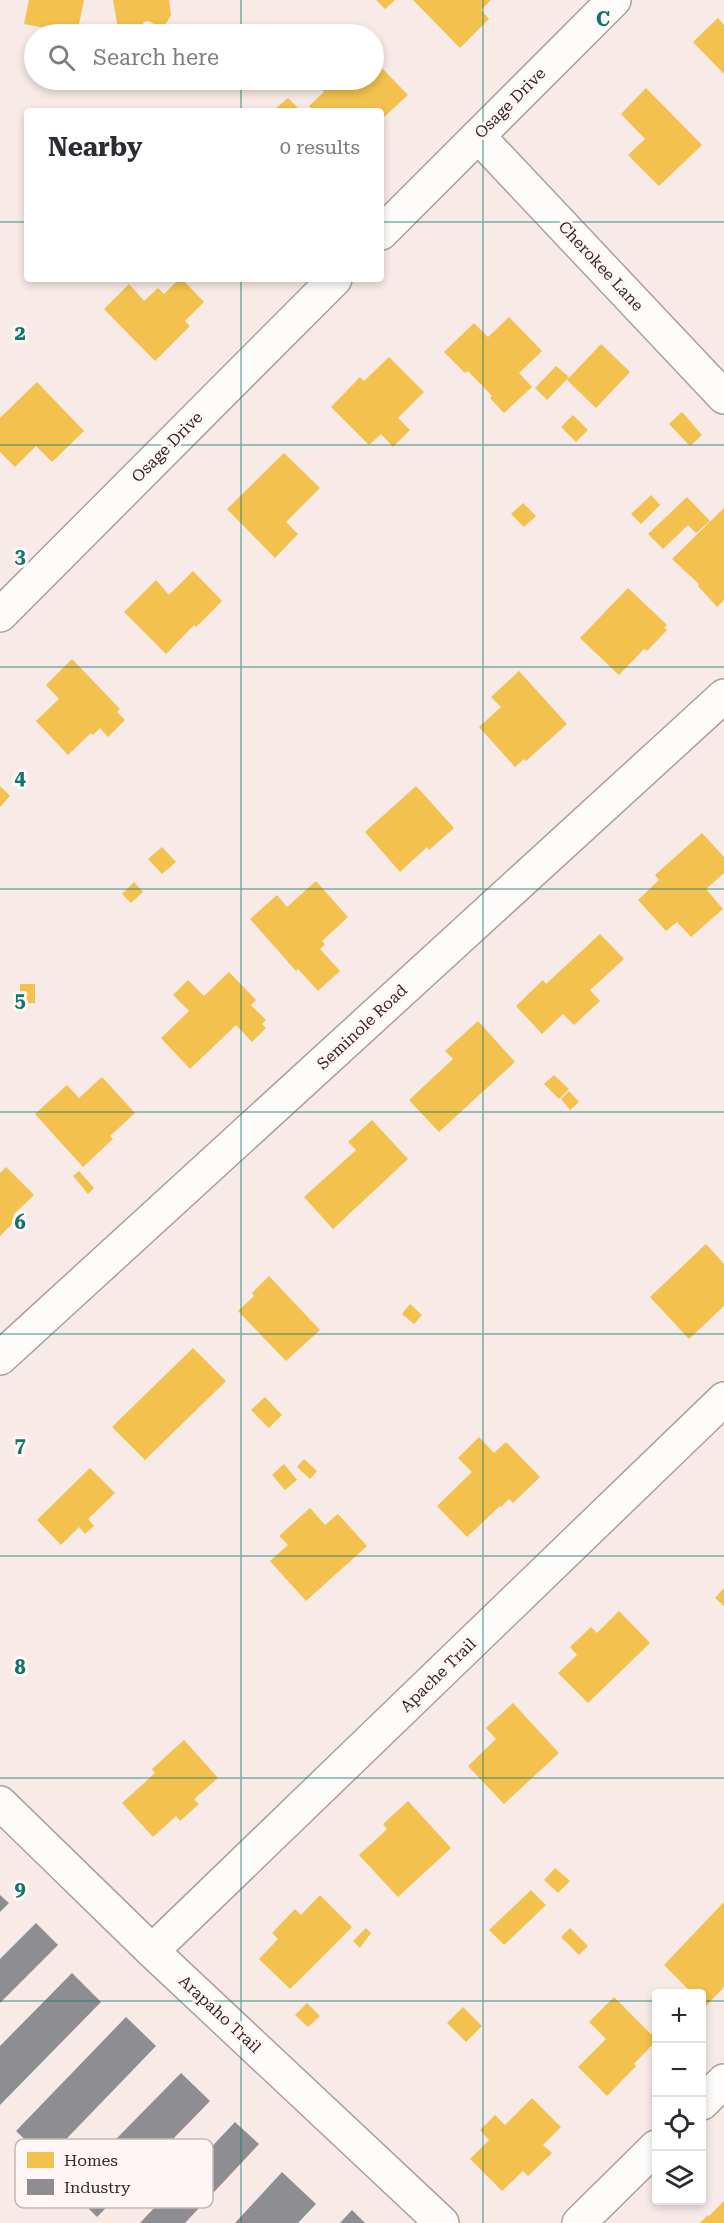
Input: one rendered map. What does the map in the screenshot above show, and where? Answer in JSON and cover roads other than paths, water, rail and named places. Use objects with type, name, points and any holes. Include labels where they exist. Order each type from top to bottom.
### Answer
[{"type":"street","name":"Osage Drive","points":[[384,229],[614,0]]},
{"type":"street","name":"Cherokee Lane","points":[[478,136],[724,397]]},
{"type":"street","name":"Osage Drive","points":[[0,615],[332,282]]},
{"type":"street","name":"Seminole Road","points":[[0,1358],[724,696]]},
{"type":"street","name":"Apache Trail","points":[[152,1951],[724,1399]]},
{"type":"street","name":"Arapaho Trail","points":[[0,1803],[152,1951],[442,2223]]},
{"type":"street","points":[[706,2099],[724,2081]]},
{"type":"street","points":[[579,2223],[653,2151]]}]
